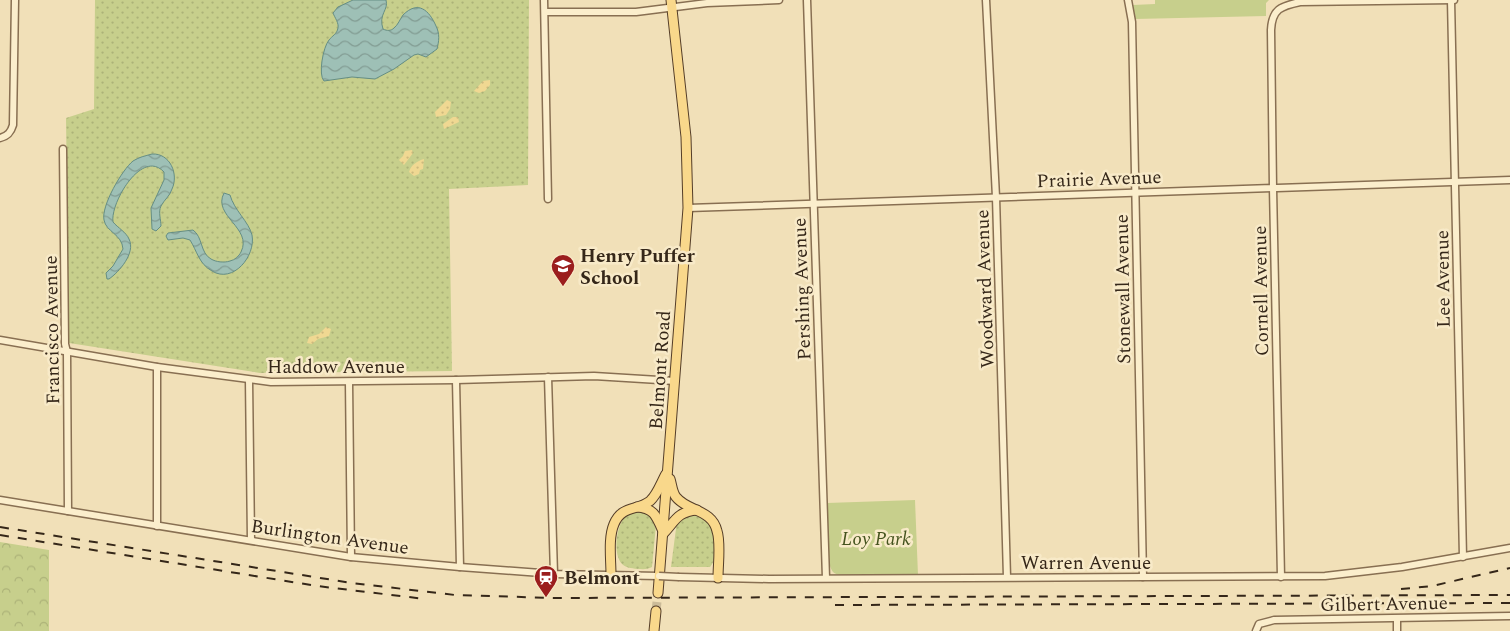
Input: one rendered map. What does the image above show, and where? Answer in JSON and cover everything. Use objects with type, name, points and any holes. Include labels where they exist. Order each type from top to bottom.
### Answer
[{"type":"main road","name":"Belmont Road","points":[[658,593],[688,208],[686,137],[671,4]]},
{"type":"main road","points":[[611,575],[611,535],[614,524],[621,513],[646,504],[654,496],[668,470]]},
{"type":"main road","points":[[668,470],[676,497],[683,504],[698,510],[714,522],[718,532],[718,578]]},
{"type":"main road","points":[[634,507],[647,508],[652,511],[658,520],[663,534]]},
{"type":"main road","points":[[663,534],[679,515],[698,510]]},
{"type":"main road","points":[[654,631],[656,611]]},
{"type":"street","points":[[0,138],[5,137],[11,132],[13,125],[15,0]]},
{"type":"street","points":[[544,0],[548,199]]},
{"type":"street","points":[[545,12],[636,12],[671,4],[779,0]]},
{"type":"street","name":"Pershing Avenue","points":[[807,0],[826,578]]},
{"type":"street","name":"Woodward Avenue","points":[[986,0],[996,197],[1006,577]]},
{"type":"street","name":"Stonewall Avenue","points":[[1128,0],[1132,22],[1143,577]]},
{"type":"street","name":"Cornell Avenue","points":[[1281,577],[1273,188],[1273,16],[1280,8],[1312,1],[1452,0]]},
{"type":"street","name":"Lee Avenue","points":[[1452,0],[1463,557]]},
{"type":"street","name":"Francisco Avenue","points":[[63,149],[68,511]]},
{"type":"street","name":"Prairie Avenue","points":[[688,208],[1510,180]]},
{"type":"street","name":"Haddow Avenue","points":[[0,340],[157,367],[271,382],[594,376],[675,381]]},
{"type":"street","points":[[157,367],[157,526]]},
{"type":"street","points":[[548,377],[554,574]]},
{"type":"street","points":[[249,380],[251,540]]},
{"type":"street","points":[[456,380],[460,567]]},
{"type":"street","points":[[349,382],[351,557]]},
{"type":"street","name":"Burlington Avenue","points":[[0,500],[351,557],[554,574],[659,576]]},
{"type":"street","name":"Warren Avenue","points":[[659,576],[718,578],[1281,577],[1356,574],[1510,548]]},
{"type":"street","name":"Gilbert Avenue","points":[[1256,631],[1259,624],[1274,620],[1510,616]]},
{"type":"street","points":[[1397,619],[1397,631]]},
{"type":"green space","points":[[95,0],[529,0],[528,185],[449,189],[452,371],[260,373],[69,343],[66,118],[94,109]]},
{"type":"green space","points":[[1155,0],[1269,0],[1266,3],[1266,16],[1135,19],[1133,5],[1155,4]]},
{"type":"green space","name":"Loy Park","points":[[915,500],[918,575],[843,575],[833,572],[829,562],[827,503]]},
{"type":"green space","points":[[634,511],[648,511],[656,525],[652,567],[648,569],[629,568],[622,564],[617,554],[617,534],[621,522]]},
{"type":"green space","points":[[688,515],[706,520],[712,528],[715,540],[715,553],[710,567],[671,567],[677,521]]},
{"type":"green space","points":[[0,542],[49,550],[49,631],[0,631]]},
{"type":"sand","points":[[490,80],[490,85],[485,91],[479,93],[474,91],[483,81]]},
{"type":"sand","points":[[447,100],[451,102],[450,109],[446,115],[436,117],[435,112]]},
{"type":"sand","points":[[453,117],[458,117],[459,122],[444,129],[443,124]]},
{"type":"sand","points":[[412,150],[413,153],[404,165],[399,160],[405,151]]},
{"type":"sand","points":[[424,159],[423,169],[420,170],[419,174],[414,176],[409,172],[411,167]]},
{"type":"sand","points":[[326,327],[331,329],[329,336],[318,339],[312,344],[307,343],[309,337],[319,334]]},
{"type":"water","points":[[353,0],[386,0],[387,4],[382,24],[383,29],[387,30],[392,30],[403,15],[413,8],[422,9],[430,15],[437,29],[439,38],[437,49],[426,57],[418,54],[414,55],[375,79],[352,77],[324,81],[321,73],[323,54],[327,44],[338,28],[333,13],[338,7]]},
{"type":"water","points":[[152,154],[164,157],[168,161],[174,177],[171,191],[160,208],[161,226],[156,231],[152,229],[151,208],[164,180],[164,172],[155,166],[146,167],[137,172],[129,181],[113,213],[113,222],[124,232],[131,244],[128,256],[122,267],[107,279],[106,273],[113,266],[123,249],[120,240],[105,224],[104,214],[106,206],[113,189],[128,166],[138,158]]},
{"type":"water","points":[[224,193],[230,195],[248,225],[252,235],[252,243],[247,259],[241,266],[228,274],[220,274],[204,265],[190,240],[183,238],[168,240],[166,236],[168,233],[193,230],[205,253],[211,259],[223,262],[235,259],[241,252],[242,236],[223,209]]},
{"type":"tunnel","points":[[656,611],[658,593]]},
{"type":"railway","points":[[0,527],[352,583],[455,595],[554,598],[1510,595]]},
{"type":"railway","points":[[0,535],[317,586],[425,599]]},
{"type":"railway","points":[[1401,589],[1432,586],[1510,568]]},
{"type":"railway","points":[[835,605],[1510,603]]},
{"type":"place","name":"Henry Puffer School","points":[[563,287]]},
{"type":"place","name":"Belmont","points":[[546,598]]}]
